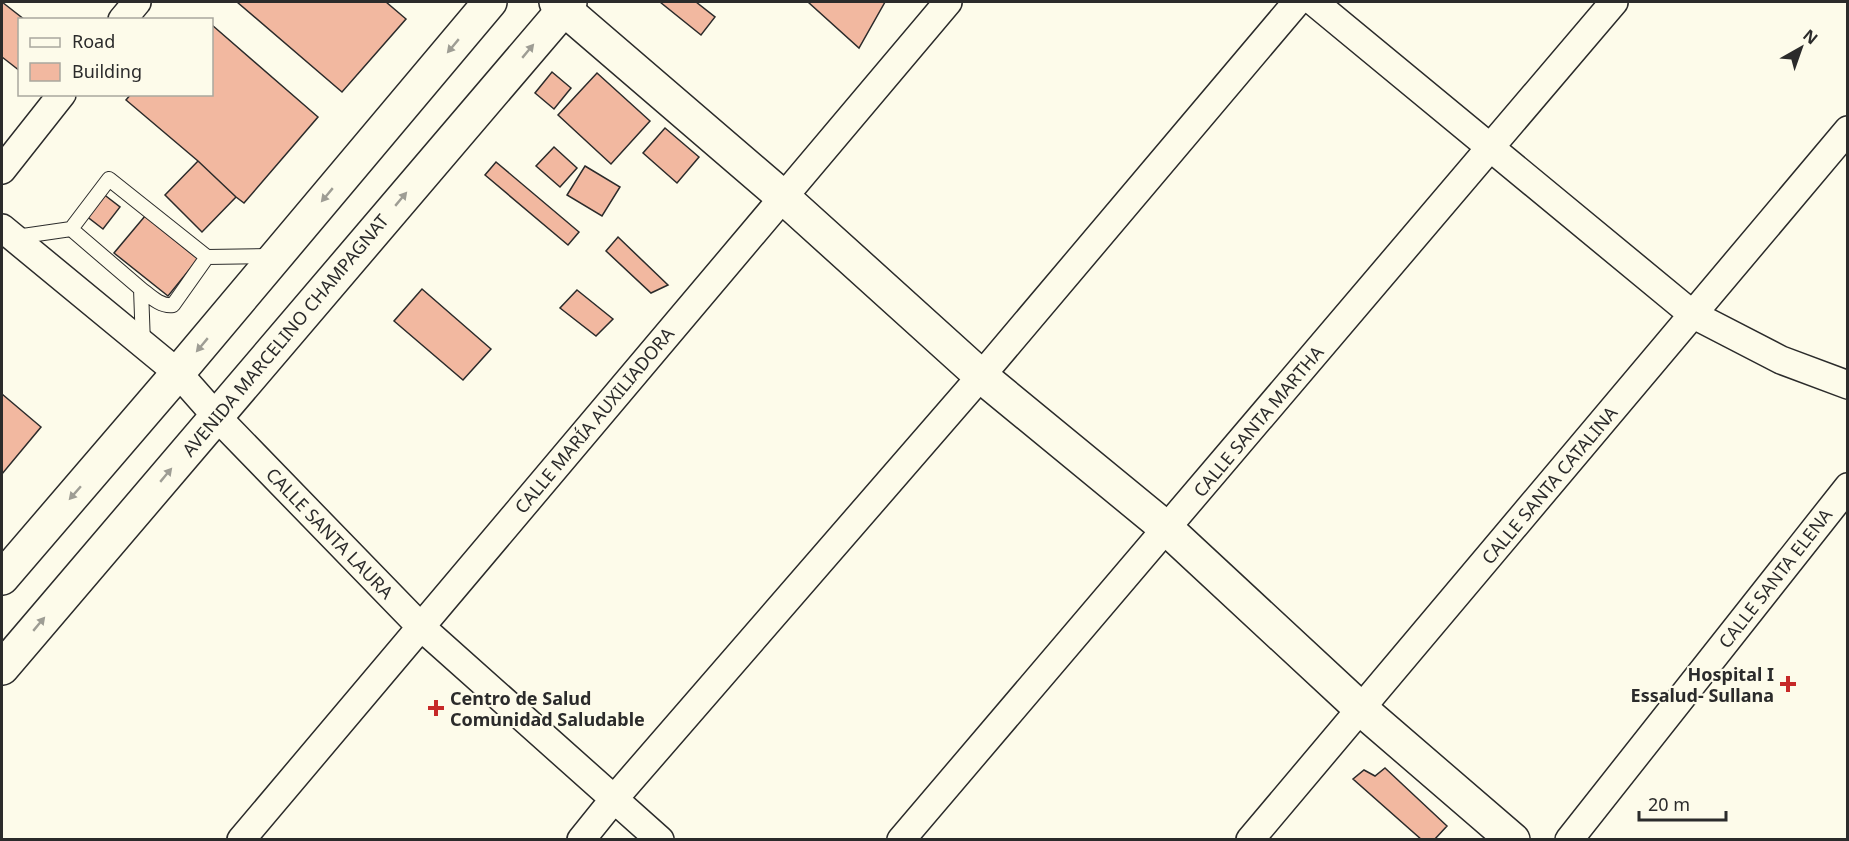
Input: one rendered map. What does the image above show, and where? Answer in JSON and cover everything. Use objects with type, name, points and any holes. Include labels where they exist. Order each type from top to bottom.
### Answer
[{"type":"main road","points":[[2,578],[490,2]]},
{"type":"main road","points":[[563,4],[783,197],[981,376],[1166,528],[1360,709],[1513,840]]},
{"type":"main road","name":"AVENIDA MARCELINO CHAMPAGNAT","points":[[2,668],[563,4]]},
{"type":"street","points":[[124,18],[137,2]]},
{"type":"street","name":"CALLE MARÍA AUXILIADORA","points":[[241,840],[948,2]]},
{"type":"street","points":[[581,840],[981,376],[1297,2]]},
{"type":"street","points":[[1314,2],[1692,314],[1781,360],[1848,385]]},
{"type":"street","name":"CALLE SANTA MARTHA","points":[[901,840],[1614,2]]},
{"type":"street","points":[[2,170],[60,96]]},
{"type":"street","name":"CALLE SANTA CATALINA","points":[[1250,840],[1848,130]]},
{"type":"street","name":"CALLE SANTA LAURA","points":[[8,233],[178,373],[216,416],[420,626],[660,840]]},
{"type":"street","name":"CALLE SANTA ELENA","points":[[1569,840],[1848,487]]},
{"type":"lane","points":[[71,230],[109,179],[207,257],[277,255]]},
{"type":"lane","points":[[8,233],[71,230],[141,289],[167,306],[173,305],[207,257]]},
{"type":"lane","points":[[141,289],[143,344]]},
{"type":"building","points":[[2,2],[22,18],[18,18],[18,69],[2,57]]},
{"type":"building","points":[[237,2],[386,2],[406,19],[342,92]]},
{"type":"building","points":[[660,2],[696,2],[715,17],[701,35]]},
{"type":"building","points":[[808,2],[885,2],[859,48]]},
{"type":"building","points":[[213,26],[318,117],[244,203],[126,100],[129,96],[213,96]]},
{"type":"building","points":[[552,72],[571,88],[554,109],[535,93]]},
{"type":"building","points":[[597,73],[650,121],[611,164],[558,115]]},
{"type":"building","points":[[665,128],[699,157],[677,183],[643,153]]},
{"type":"building","points":[[554,147],[577,168],[560,187],[536,166]]},
{"type":"building","points":[[198,161],[236,197],[202,232],[165,195]]},
{"type":"building","points":[[496,162],[579,232],[568,245],[485,175]]},
{"type":"building","points":[[585,166],[620,187],[602,216],[567,195]]},
{"type":"building","points":[[102,193],[120,207],[103,229],[85,215]]},
{"type":"building","points":[[145,216],[198,259],[168,296],[114,253]]},
{"type":"building","points":[[618,237],[668,285],[651,293],[606,251]]},
{"type":"building","points":[[422,289],[491,349],[463,380],[394,321]]},
{"type":"building","points":[[577,290],[613,319],[596,336],[560,308]]},
{"type":"building","points":[[2,394],[41,427],[2,474]]},
{"type":"building","points":[[1385,768],[1447,826],[1434,840],[1422,840],[1353,779],[1364,770],[1375,776]]},
{"type":"place","name":"Hospital I Essalud- Sullana","points":[[1788,684]]},
{"type":"place","name":"Centro de Salud Comunidad Saludable","points":[[436,708]]}]
